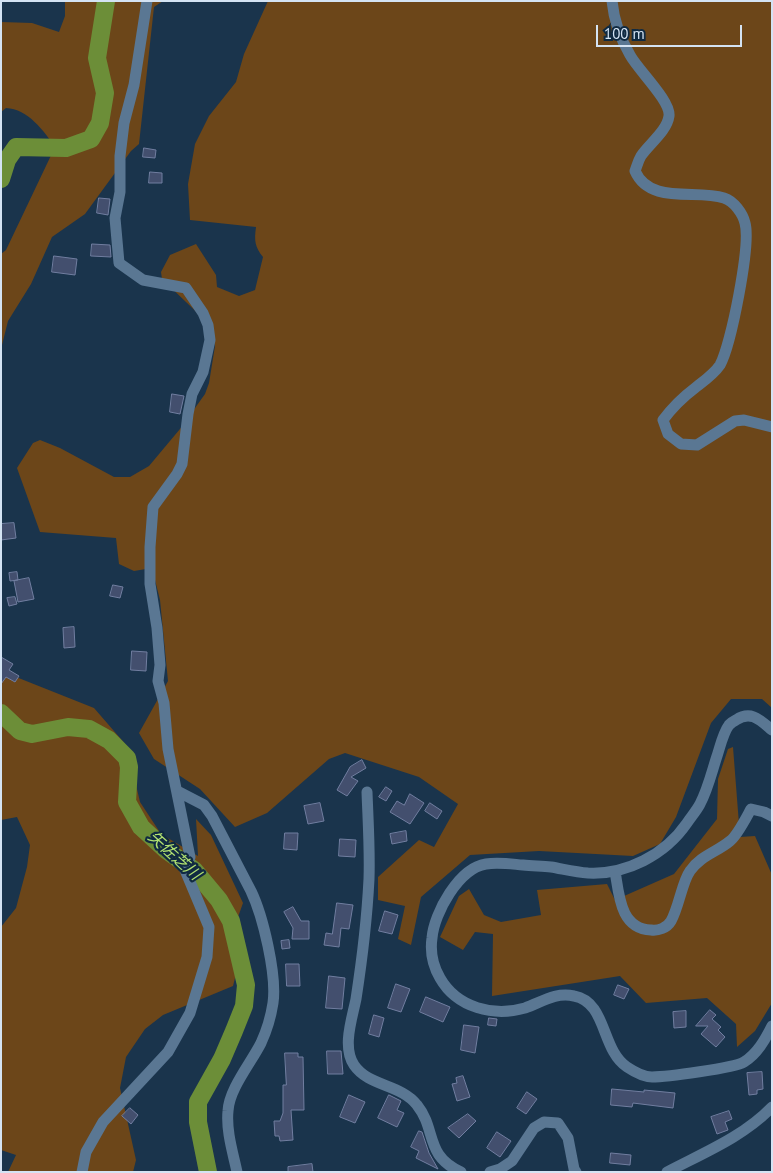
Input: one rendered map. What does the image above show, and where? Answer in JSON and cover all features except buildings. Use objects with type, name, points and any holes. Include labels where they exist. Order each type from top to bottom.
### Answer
[{"type":"street","points":[[82,1172],[86,1152],[104,1122],[168,1052],[190,1013],[207,957],[209,927],[185,870],[190,857],[168,749],[164,703],[158,680],[160,664],[157,628],[150,584],[153,507],[182,464],[192,394],[203,372],[210,340],[208,325],[203,313],[186,288],[143,280],[119,263],[116,218],[120,192],[120,156],[124,124],[134,85],[147,1]]},
{"type":"street","points":[[612,1],[613,13],[620,38],[636,65],[664,99],[669,110],[669,118],[663,128],[640,157],[635,171],[638,178],[659,192],[726,198],[737,207],[745,224],[746,246],[742,276],[729,344],[720,366],[671,409],[663,420],[668,434],[681,444],[697,445],[735,421],[744,420],[772,427]]},
{"type":"street","points":[[772,730],[758,718],[750,715],[742,716],[729,725],[701,803],[684,828],[670,843],[652,857],[633,866],[615,871],[588,873],[551,867],[500,863],[485,864],[468,871],[454,884],[439,914],[432,938],[433,963],[441,980],[452,994],[466,1003],[483,1010],[502,1012],[525,1008],[546,998],[561,995],[576,996],[590,1004],[598,1014],[614,1054],[626,1066],[651,1077],[742,1064],[759,1048],[772,1026]]},
{"type":"street","points":[[177,791],[204,805],[212,816],[242,874],[255,900],[266,940],[273,978],[273,1001],[268,1026],[261,1043],[232,1095],[228,1110],[228,1124],[237,1172]]},
{"type":"street","points":[[367,792],[369,878],[362,949],[348,1052],[354,1065],[364,1075],[374,1081],[401,1091],[411,1098],[423,1114],[438,1154],[451,1167],[461,1172]]},
{"type":"street","points":[[615,871],[620,903],[632,925],[648,930],[658,930],[670,924],[679,904],[689,872],[704,856],[731,841],[751,809],[772,816]]},
{"type":"street","points":[[667,1172],[732,1138],[753,1124],[772,1107]]},
{"type":"street","points":[[490,1172],[500,1169],[512,1161],[534,1128],[544,1122],[558,1123],[568,1138],[576,1172]]},
{"type":"shaded area","points":[[65,1],[163,1],[154,7],[139,144],[131,151],[85,214],[52,237],[31,284],[8,321],[1,349],[1,254],[6,250],[55,147],[35,122],[21,112],[6,108],[1,112],[1,22],[32,23],[59,32],[65,16]]},
{"type":"shaded area","points":[[268,1],[772,1],[772,708],[762,699],[731,699],[711,723],[676,817],[660,844],[633,856],[539,851],[470,855],[421,897],[411,945],[398,939],[405,906],[378,900],[378,877],[419,840],[434,847],[458,804],[419,777],[345,753],[329,759],[267,813],[235,827],[200,789],[154,759],[139,733],[168,681],[160,600],[152,568],[134,571],[119,564],[116,538],[40,532],[17,468],[33,443],[40,440],[60,448],[114,477],[130,477],[149,466],[180,429],[205,394],[209,383],[215,346],[210,325],[162,279],[161,272],[170,255],[196,244],[216,275],[217,287],[239,296],[255,290],[263,257],[256,244],[256,227],[190,220],[188,184],[195,144],[209,116],[236,82],[244,54]]},
{"type":"shaded area","points":[[1,671],[94,708],[127,746],[140,802],[161,834],[198,856],[196,819],[211,835],[243,903],[232,934],[237,970],[233,986],[163,1015],[145,1029],[126,1057],[120,1088],[136,1160],[133,1172],[8,1172],[16,1155],[1,1150],[1,927],[16,908],[27,867],[30,845],[17,817],[1,820]]},
{"type":"shaded area","points":[[733,747],[740,837],[755,836],[772,875],[772,1003],[755,1031],[737,1047],[736,1024],[707,998],[646,1003],[620,976],[492,996],[493,934],[475,932],[463,950],[440,937],[459,896],[469,889],[484,915],[501,922],[541,915],[537,890],[607,884],[615,900],[674,874],[717,819],[718,779],[728,749]]},
{"type":"waterway","name":"矢佐芝川","points":[[1,179],[7,160],[16,147],[66,148],[91,139],[100,123],[105,93],[97,58],[106,1]]},
{"type":"waterway","name":"矢佐芝川","points":[[1,713],[20,731],[32,734],[68,727],[89,729],[109,740],[127,758],[129,767],[127,802],[141,827],[166,850],[194,870],[219,900],[231,921],[246,985],[244,1006],[234,1031],[222,1059],[198,1102],[198,1122],[208,1172]]}]
